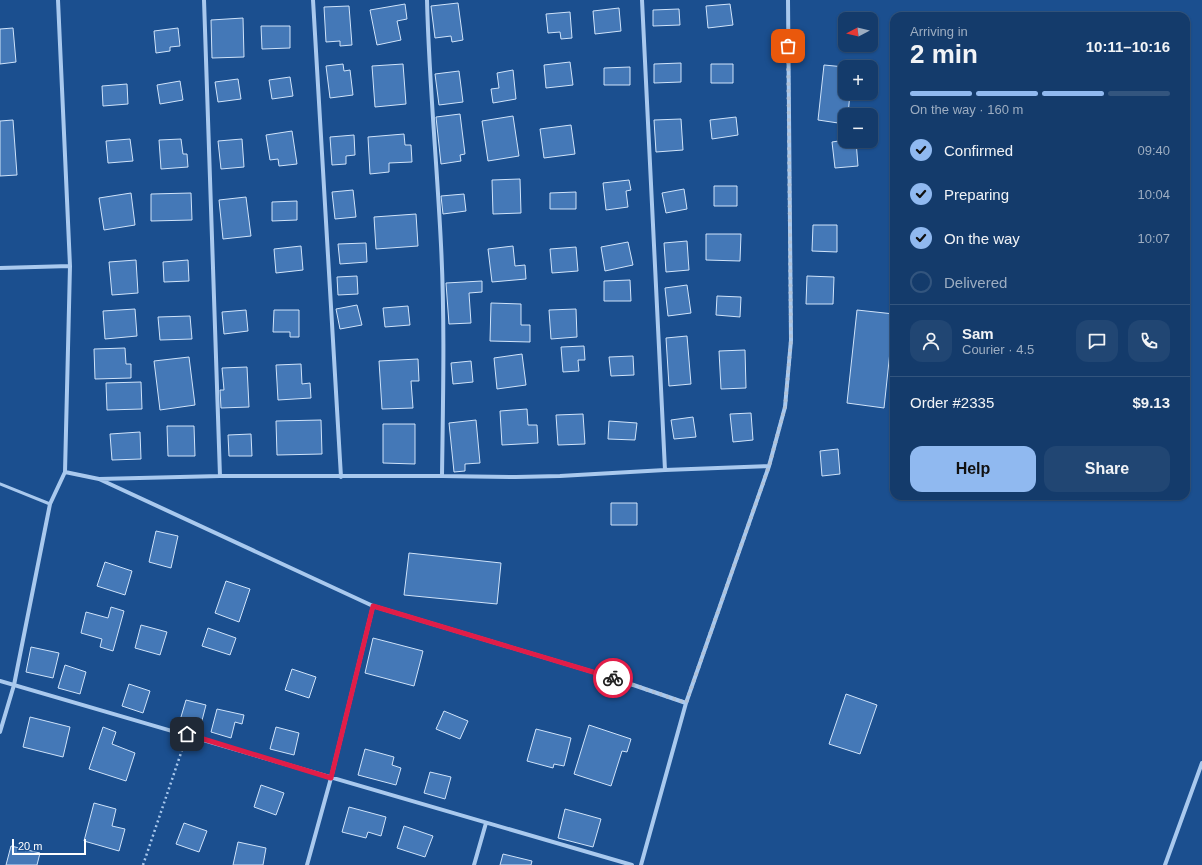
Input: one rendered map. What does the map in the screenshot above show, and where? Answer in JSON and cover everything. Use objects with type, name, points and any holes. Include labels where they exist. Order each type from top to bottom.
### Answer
[{"type":"street","points":[[0,732],[14,685],[50,504],[65,472],[70,266],[58,0]]},
{"type":"street","points":[[204,0],[220,476]]},
{"type":"street","points":[[313,0],[341,477]]},
{"type":"street","points":[[427,0],[428,50],[441,246],[444,340],[442,476]]},
{"type":"street","points":[[642,0],[665,470]]},
{"type":"street","points":[[641,865],[686,703],[769,466],[785,407],[791,340],[788,0]]},
{"type":"street","points":[[0,268],[70,266]]},
{"type":"street","points":[[98,479],[220,476],[516,477],[769,466]]},
{"type":"street","points":[[65,472],[98,479],[373,606],[613,678],[686,703]]},
{"type":"street","points":[[307,865],[331,778],[373,606]]},
{"type":"street","points":[[0,680],[632,865]]},
{"type":"street","points":[[1165,865],[1202,763]]},
{"type":"street","points":[[474,865],[486,823]]},
{"type":"lane","points":[[0,484],[50,504]]},
{"type":"path","points":[[143,865],[187,734]]},
{"type":"building","points":[[458,3],[463,40],[452,42],[451,36],[435,38],[431,6]]},
{"type":"building","points":[[405,4],[407,19],[397,21],[401,40],[377,45],[370,10]]},
{"type":"building","points":[[730,4],[733,25],[708,28],[706,6]]},
{"type":"building","points":[[349,6],[352,45],[340,46],[340,41],[326,42],[324,7]]},
{"type":"building","points":[[619,8],[621,31],[595,34],[593,11]]},
{"type":"building","points":[[679,9],[680,25],[653,26],[653,10]]},
{"type":"building","points":[[570,12],[572,38],[561,39],[560,32],[548,33],[546,14]]},
{"type":"building","points":[[243,18],[244,57],[212,58],[211,20]]},
{"type":"building","points":[[261,26],[290,26],[290,48],[262,49]]},
{"type":"building","points":[[13,28],[16,62],[0,64],[0,29]]},
{"type":"building","points":[[178,28],[180,46],[170,47],[170,51],[156,53],[154,31]]},
{"type":"building","points":[[570,62],[573,85],[546,88],[544,65]]},
{"type":"building","points":[[681,63],[681,82],[654,83],[654,64]]},
{"type":"building","points":[[343,64],[344,71],[350,70],[353,95],[330,98],[326,66]]},
{"type":"building","points":[[403,64],[406,104],[375,107],[372,66]]},
{"type":"building","points":[[711,64],[733,64],[733,83],[711,83]]},
{"type":"building","points":[[824,65],[838,66],[838,100],[849,100],[849,108],[838,108],[838,123],[818,120]]},
{"type":"building","points":[[630,67],[630,85],[604,85],[604,68]]},
{"type":"building","points":[[513,70],[516,99],[493,103],[491,89],[499,88],[497,73]]},
{"type":"building","points":[[459,71],[463,102],[439,105],[435,74]]},
{"type":"building","points":[[290,77],[293,96],[272,99],[269,80]]},
{"type":"building","points":[[238,79],[241,99],[218,102],[215,82]]},
{"type":"building","points":[[180,81],[183,100],[160,104],[157,85]]},
{"type":"building","points":[[127,84],[128,104],[103,106],[102,86]]},
{"type":"building","points":[[460,114],[465,154],[460,155],[461,161],[441,164],[436,117]]},
{"type":"building","points":[[513,116],[519,156],[488,161],[482,121]]},
{"type":"building","points":[[736,117],[738,135],[712,139],[710,120]]},
{"type":"building","points":[[681,119],[683,150],[656,152],[654,120]]},
{"type":"building","points":[[13,120],[17,175],[0,176],[0,121]]},
{"type":"building","points":[[571,125],[575,154],[544,158],[540,129]]},
{"type":"building","points":[[292,131],[297,164],[279,166],[278,159],[270,160],[266,135]]},
{"type":"building","points":[[404,134],[405,145],[411,145],[412,162],[389,163],[389,172],[370,174],[368,137]]},
{"type":"building","points":[[354,135],[355,155],[346,156],[346,164],[332,165],[330,137]]},
{"type":"building","points":[[130,139],[133,161],[108,163],[106,141]]},
{"type":"building","points":[[181,139],[183,154],[187,154],[188,167],[161,169],[159,140]]},
{"type":"building","points":[[242,139],[244,167],[221,169],[218,141]]},
{"type":"building","points":[[838,141],[838,148],[857,148],[858,166],[835,168],[832,142]]},
{"type":"building","points":[[520,179],[521,213],[493,214],[492,180]]},
{"type":"building","points":[[629,180],[631,190],[626,191],[628,207],[606,210],[603,183]]},
{"type":"building","points":[[714,186],[737,186],[737,206],[714,206]]},
{"type":"building","points":[[684,189],[687,209],[666,213],[662,193]]},
{"type":"building","points":[[353,190],[356,217],[335,219],[332,192]]},
{"type":"building","points":[[576,192],[576,209],[550,209],[550,193]]},
{"type":"building","points":[[131,193],[135,225],[104,230],[99,198]]},
{"type":"building","points":[[191,193],[192,220],[151,221],[151,194]]},
{"type":"building","points":[[464,194],[466,211],[443,214],[441,196]]},
{"type":"building","points":[[246,197],[251,236],[223,239],[219,200]]},
{"type":"building","points":[[297,201],[297,220],[272,221],[272,202]]},
{"type":"building","points":[[416,214],[418,246],[376,249],[374,217]]},
{"type":"building","points":[[813,225],[837,225],[837,252],[812,251]]},
{"type":"building","points":[[706,234],[741,234],[740,261],[706,260]]},
{"type":"building","points":[[687,241],[689,270],[666,272],[664,243]]},
{"type":"building","points":[[628,242],[633,265],[605,271],[601,247]]},
{"type":"building","points":[[366,243],[367,262],[340,264],[338,244]]},
{"type":"building","points":[[301,246],[303,270],[276,273],[274,249]]},
{"type":"building","points":[[513,246],[515,266],[525,265],[526,279],[492,282],[488,249]]},
{"type":"building","points":[[576,247],[578,271],[552,273],[550,249]]},
{"type":"building","points":[[136,260],[138,293],[112,295],[109,262]]},
{"type":"building","points":[[188,260],[189,281],[164,282],[163,262]]},
{"type":"building","points":[[357,276],[358,294],[338,295],[337,277]]},
{"type":"building","points":[[807,276],[834,277],[833,304],[806,304]]},
{"type":"building","points":[[630,280],[631,301],[604,301],[604,281]]},
{"type":"building","points":[[482,281],[482,292],[469,293],[471,323],[449,324],[446,283]]},
{"type":"building","points":[[687,285],[691,313],[668,316],[665,288]]},
{"type":"building","points":[[717,296],[741,297],[740,317],[716,315]]},
{"type":"building","points":[[491,303],[521,304],[521,325],[530,325],[530,342],[490,341]]},
{"type":"building","points":[[357,305],[362,325],[340,329],[336,309]]},
{"type":"building","points":[[408,306],[410,325],[385,327],[383,308]]},
{"type":"building","points":[[135,309],[137,336],[105,339],[103,311]]},
{"type":"building","points":[[576,309],[577,337],[551,339],[549,310]]},
{"type":"building","points":[[246,310],[248,331],[224,334],[222,312]]},
{"type":"building","points":[[274,310],[299,310],[299,337],[290,337],[290,332],[273,332]]},
{"type":"building","points":[[857,310],[890,314],[890,352],[884,408],[847,403]]},
{"type":"building","points":[[190,316],[192,339],[160,340],[158,317]]},
{"type":"building","points":[[687,336],[691,384],[669,386],[666,338]]},
{"type":"building","points":[[584,346],[585,360],[578,360],[579,371],[563,372],[561,347]]},
{"type":"building","points":[[125,348],[126,364],[131,364],[131,378],[95,379],[94,349]]},
{"type":"building","points":[[745,350],[746,388],[721,389],[719,351]]},
{"type":"building","points":[[522,354],[526,385],[497,389],[494,358]]},
{"type":"building","points":[[633,356],[634,375],[611,376],[609,357]]},
{"type":"building","points":[[189,357],[195,405],[160,410],[154,361]]},
{"type":"building","points":[[418,359],[419,381],[411,381],[413,408],[382,409],[379,361]]},
{"type":"building","points":[[471,361],[473,382],[453,384],[451,363]]},
{"type":"building","points":[[301,364],[302,384],[310,383],[311,398],[278,400],[276,365]]},
{"type":"building","points":[[247,367],[249,407],[221,408],[220,390],[224,390],[222,368]]},
{"type":"building","points":[[141,382],[142,409],[107,410],[106,383]]},
{"type":"building","points":[[527,409],[528,425],[537,425],[538,443],[502,445],[500,411]]},
{"type":"building","points":[[751,413],[753,440],[733,442],[730,414]]},
{"type":"building","points":[[583,414],[585,444],[558,445],[556,415]]},
{"type":"building","points":[[693,417],[696,437],[674,439],[671,420]]},
{"type":"building","points":[[321,420],[322,454],[277,455],[276,421]]},
{"type":"building","points":[[476,420],[480,463],[465,464],[465,471],[454,472],[449,423]]},
{"type":"building","points":[[609,421],[637,423],[635,440],[608,439]]},
{"type":"building","points":[[383,424],[415,424],[415,464],[383,463]]},
{"type":"building","points":[[167,426],[194,426],[195,456],[168,456]]},
{"type":"building","points":[[140,432],[141,459],[112,460],[110,434]]},
{"type":"building","points":[[251,434],[252,456],[229,456],[228,435]]},
{"type":"building","points":[[838,449],[840,474],[822,476],[820,451]]},
{"type":"building","points":[[611,503],[637,503],[637,525],[611,525]]},
{"type":"building","points":[[156,531],[178,536],[171,568],[149,562]]},
{"type":"building","points":[[409,553],[501,563],[497,604],[404,595]]},
{"type":"building","points":[[105,562],[132,571],[125,595],[97,586]]},
{"type":"building","points":[[226,581],[250,589],[239,622],[215,613]]},
{"type":"building","points":[[111,607],[124,611],[113,651],[100,647],[102,639],[81,633],[86,612],[108,618]]},
{"type":"building","points":[[141,625],[167,632],[160,655],[135,648]]},
{"type":"building","points":[[208,628],[236,638],[230,655],[202,646]]},
{"type":"building","points":[[373,638],[423,651],[414,686],[365,673]]},
{"type":"building","points":[[31,647],[59,653],[53,678],[26,672]]},
{"type":"building","points":[[65,665],[86,672],[80,694],[58,688]]},
{"type":"building","points":[[292,669],[316,677],[309,698],[285,690]]},
{"type":"building","points":[[129,684],[150,691],[143,713],[122,706]]},
{"type":"building","points":[[846,694],[877,705],[860,754],[829,744]]},
{"type":"building","points":[[186,700],[206,705],[199,732],[178,727]]},
{"type":"building","points":[[217,709],[244,715],[242,724],[235,722],[231,738],[211,732]]},
{"type":"building","points":[[444,711],[468,721],[460,739],[436,729]]},
{"type":"building","points":[[30,717],[70,727],[63,757],[23,747]]},
{"type":"building","points":[[589,725],[631,739],[627,752],[622,751],[611,786],[574,774]]},
{"type":"building","points":[[103,727],[116,732],[112,744],[135,753],[126,781],[89,769]]},
{"type":"building","points":[[276,727],[299,733],[294,755],[270,749]]},
{"type":"building","points":[[536,729],[571,738],[564,766],[554,764],[553,768],[527,761]]},
{"type":"building","points":[[365,749],[394,757],[392,765],[401,768],[396,785],[358,775]]},
{"type":"building","points":[[430,772],[451,777],[445,799],[424,793]]},
{"type":"building","points":[[261,785],[284,793],[276,815],[254,807]]},
{"type":"building","points":[[94,803],[116,809],[112,826],[125,829],[119,851],[84,841]]},
{"type":"building","points":[[349,807],[386,817],[381,836],[368,832],[366,838],[342,832]]},
{"type":"building","points":[[565,809],[601,819],[593,847],[558,838]]},
{"type":"building","points":[[184,823],[207,831],[199,852],[176,844]]},
{"type":"building","points":[[404,826],[433,836],[425,857],[397,848]]},
{"type":"building","points":[[238,842],[266,848],[263,865],[233,865]]},
{"type":"building","points":[[11,846],[40,853],[37,865],[6,865]]},
{"type":"building","points":[[503,854],[532,861],[531,865],[500,865]]},
{"type":"way so far","points":[[613,678],[686,703],[769,466],[785,407],[791,340],[788,46]]},
{"type":"route","points":[[187,734],[331,778],[373,606],[613,678]]}]
